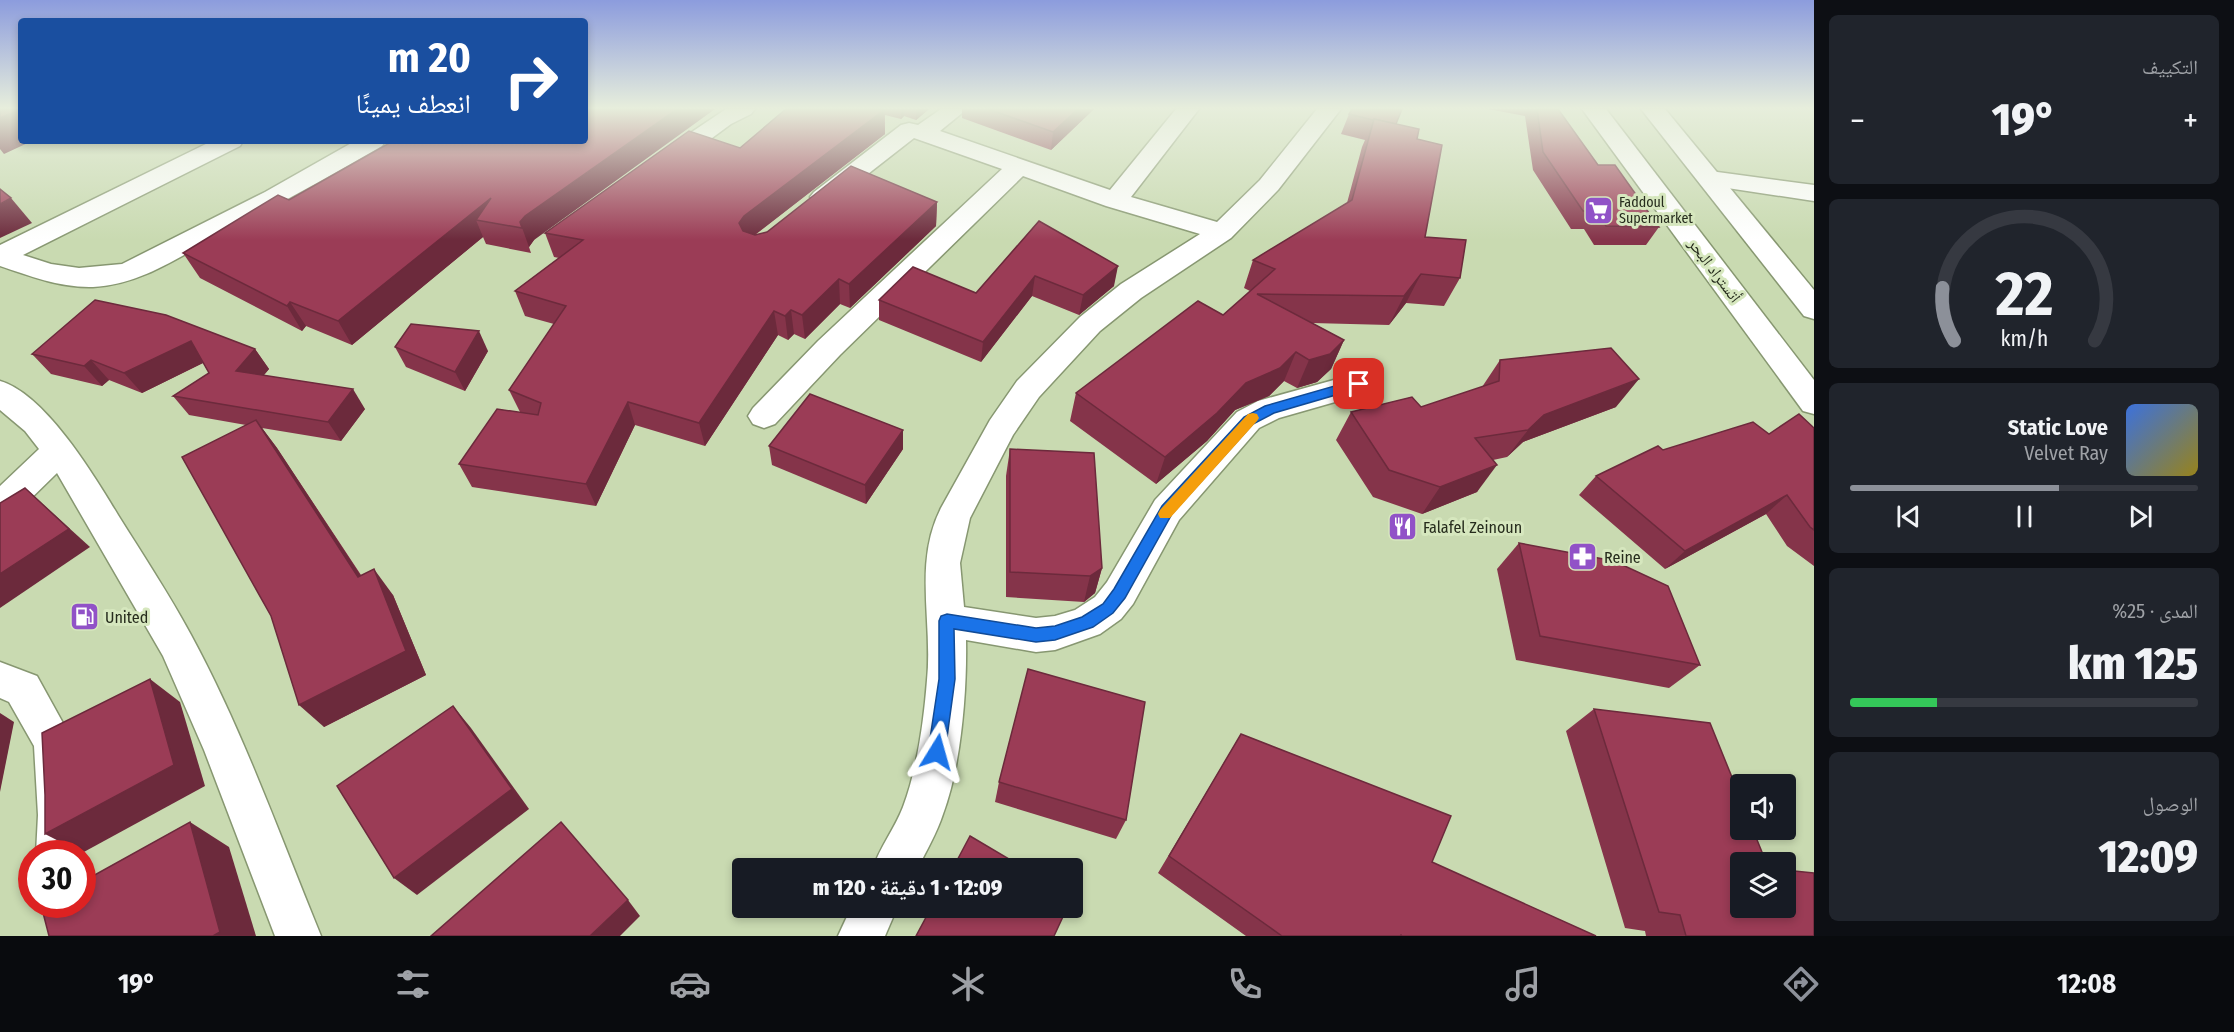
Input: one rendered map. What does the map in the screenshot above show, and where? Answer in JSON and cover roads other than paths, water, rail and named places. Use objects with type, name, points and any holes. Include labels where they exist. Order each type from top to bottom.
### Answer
[{"type":"main road","points":[[0,256],[208,153]]},
{"type":"main road","points":[[0,256],[64,277],[107,278],[130,271],[274,197],[352,153]]},
{"type":"main road","points":[[648,174],[677,153]]},
{"type":"main road","points":[[806,211],[877,153]]},
{"type":"main road","points":[[976,153],[1115,200],[1222,232]]},
{"type":"main road","points":[[1115,200],[1153,153]]},
{"type":"main road","points":[[900,858],[923,812],[937,752],[947,679],[947,621],[942,563],[953,518],[1008,418],[1028,390],[1090,324],[1131,291],[1222,232],[1269,185],[1295,153]]},
{"type":"main road","name":"أتستراد البحر","points":[[1627,153],[1814,404]]},
{"type":"main road","points":[[1689,153],[1814,309]]},
{"type":"main road","points":[[764,416],[829,348],[1018,167]]},
{"type":"main road","points":[[1710,178],[1768,184],[1814,193]]},
{"type":"main road","points":[[947,621],[1036,635],[1055,633],[1087,622],[1108,608],[1114,601],[1167,510],[1248,420],[1269,409],[1359,384]]},
{"type":"main road","points":[[0,392],[36,423],[75,472],[178,647],[224,749],[298,936]]},
{"type":"main road","points":[[0,507],[58,451]]},
{"type":"main road","points":[[0,680],[23,689],[54,743],[59,814],[58,840]]},
{"type":"main road","points":[[861,936],[870,918]]},
{"type":"place","name":"Faddoul Supermarket","points":[[1598,210]]},
{"type":"place","name":"Falafel Zeinoun","points":[[1402,527]]},
{"type":"place","name":"Reine","points":[[1583,557]]},
{"type":"place","name":"United","points":[[84,617]]}]
